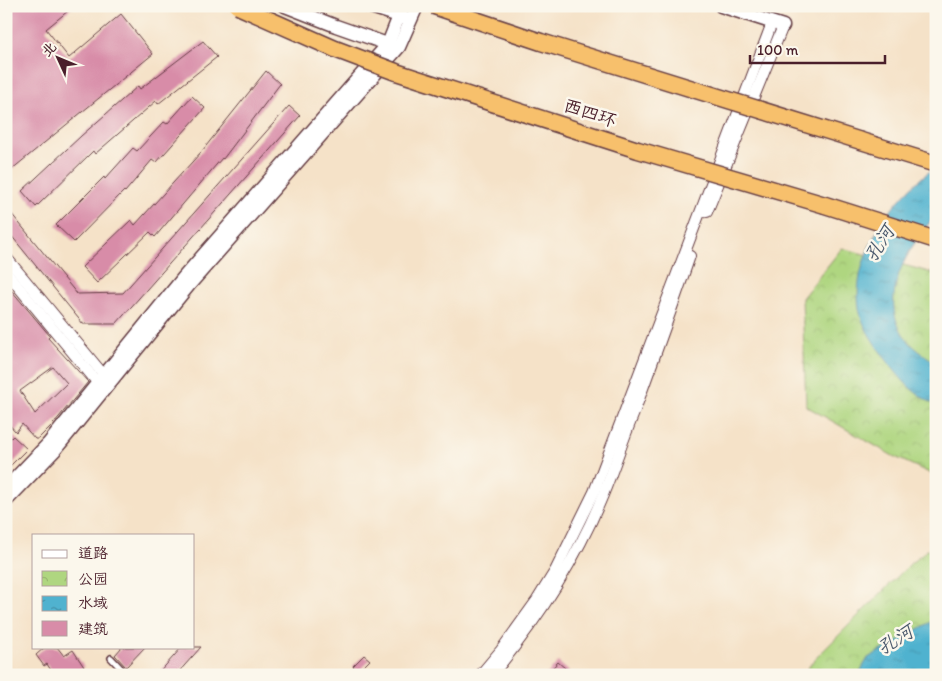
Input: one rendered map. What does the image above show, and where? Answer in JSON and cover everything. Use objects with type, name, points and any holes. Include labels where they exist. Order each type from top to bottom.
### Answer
[{"type":"highway","name":"西四环","points":[[238,6],[335,49],[396,72],[638,150],[936,240]]},
{"type":"highway","points":[[434,6],[936,164]]},
{"type":"street","points":[[285,6],[393,46]]},
{"type":"street","points":[[368,6],[404,14]]},
{"type":"street","points":[[6,488],[104,383],[393,46],[404,14],[417,6]]},
{"type":"street","points":[[721,6],[778,24]]},
{"type":"street","points":[[480,675],[501,650],[537,600],[555,571],[590,500],[778,24]]},
{"type":"street","points":[[492,675],[549,598],[587,529],[602,496],[673,307],[693,246],[778,24]]},
{"type":"street","points":[[6,257],[104,383]]},
{"type":"street","points":[[6,272],[104,383]]},
{"type":"street","points":[[6,501],[55,450],[104,383]]},
{"type":"lane","points":[[111,658],[127,675]]},
{"type":"green space","points":[[842,248],[936,274],[936,476],[893,456],[806,406],[802,298]]},
{"type":"green space","points":[[936,543],[936,675],[804,675],[812,662],[910,564]]},
{"type":"water","name":"孔河","points":[[936,167],[936,215],[921,233],[900,272],[894,292],[894,312],[901,330],[914,347],[936,362],[936,405],[909,387],[893,369],[875,343],[861,316],[858,289],[862,268],[869,248],[891,210],[920,179]]},
{"type":"water","points":[[936,619],[936,670],[930,675],[861,675],[861,670],[868,658]]},
{"type":"building","points":[[6,6],[74,6],[46,29],[69,58],[121,14],[153,54],[6,174]]},
{"type":"building","points":[[203,41],[217,57],[158,104],[156,101],[95,154],[93,151],[36,207],[22,191],[138,86],[140,89]]},
{"type":"building","points":[[266,71],[280,84],[223,159],[155,237],[150,232],[97,283],[82,267],[131,220],[135,225],[202,151]]},
{"type":"building","points":[[192,96],[205,108],[156,163],[152,160],[125,192],[74,242],[56,225],[104,177],[105,179],[133,148],[137,151],[164,122],[167,124]]},
{"type":"building","points":[[289,106],[300,116],[116,324],[83,324],[6,229],[6,207],[77,294],[123,293]]},
{"type":"building","points":[[6,284],[50,336],[48,338],[88,382],[38,439],[35,439],[22,424],[16,432],[6,421]],"holes":[[[53,367],[67,383],[35,414],[20,391]]]},
{"type":"building","points":[[13,436],[27,449],[6,470],[6,443]]},
{"type":"building","points":[[201,647],[176,675],[157,675],[181,648]]},
{"type":"building","points":[[44,648],[58,648],[64,656],[73,650],[84,667],[72,675],[54,675],[47,664],[44,666],[36,655]]},
{"type":"building","points":[[121,648],[144,648],[126,667],[115,655]]},
{"type":"building","points":[[364,655],[370,660],[358,672],[353,666]]},
{"type":"building","points":[[558,662],[573,675],[546,675]]}]
